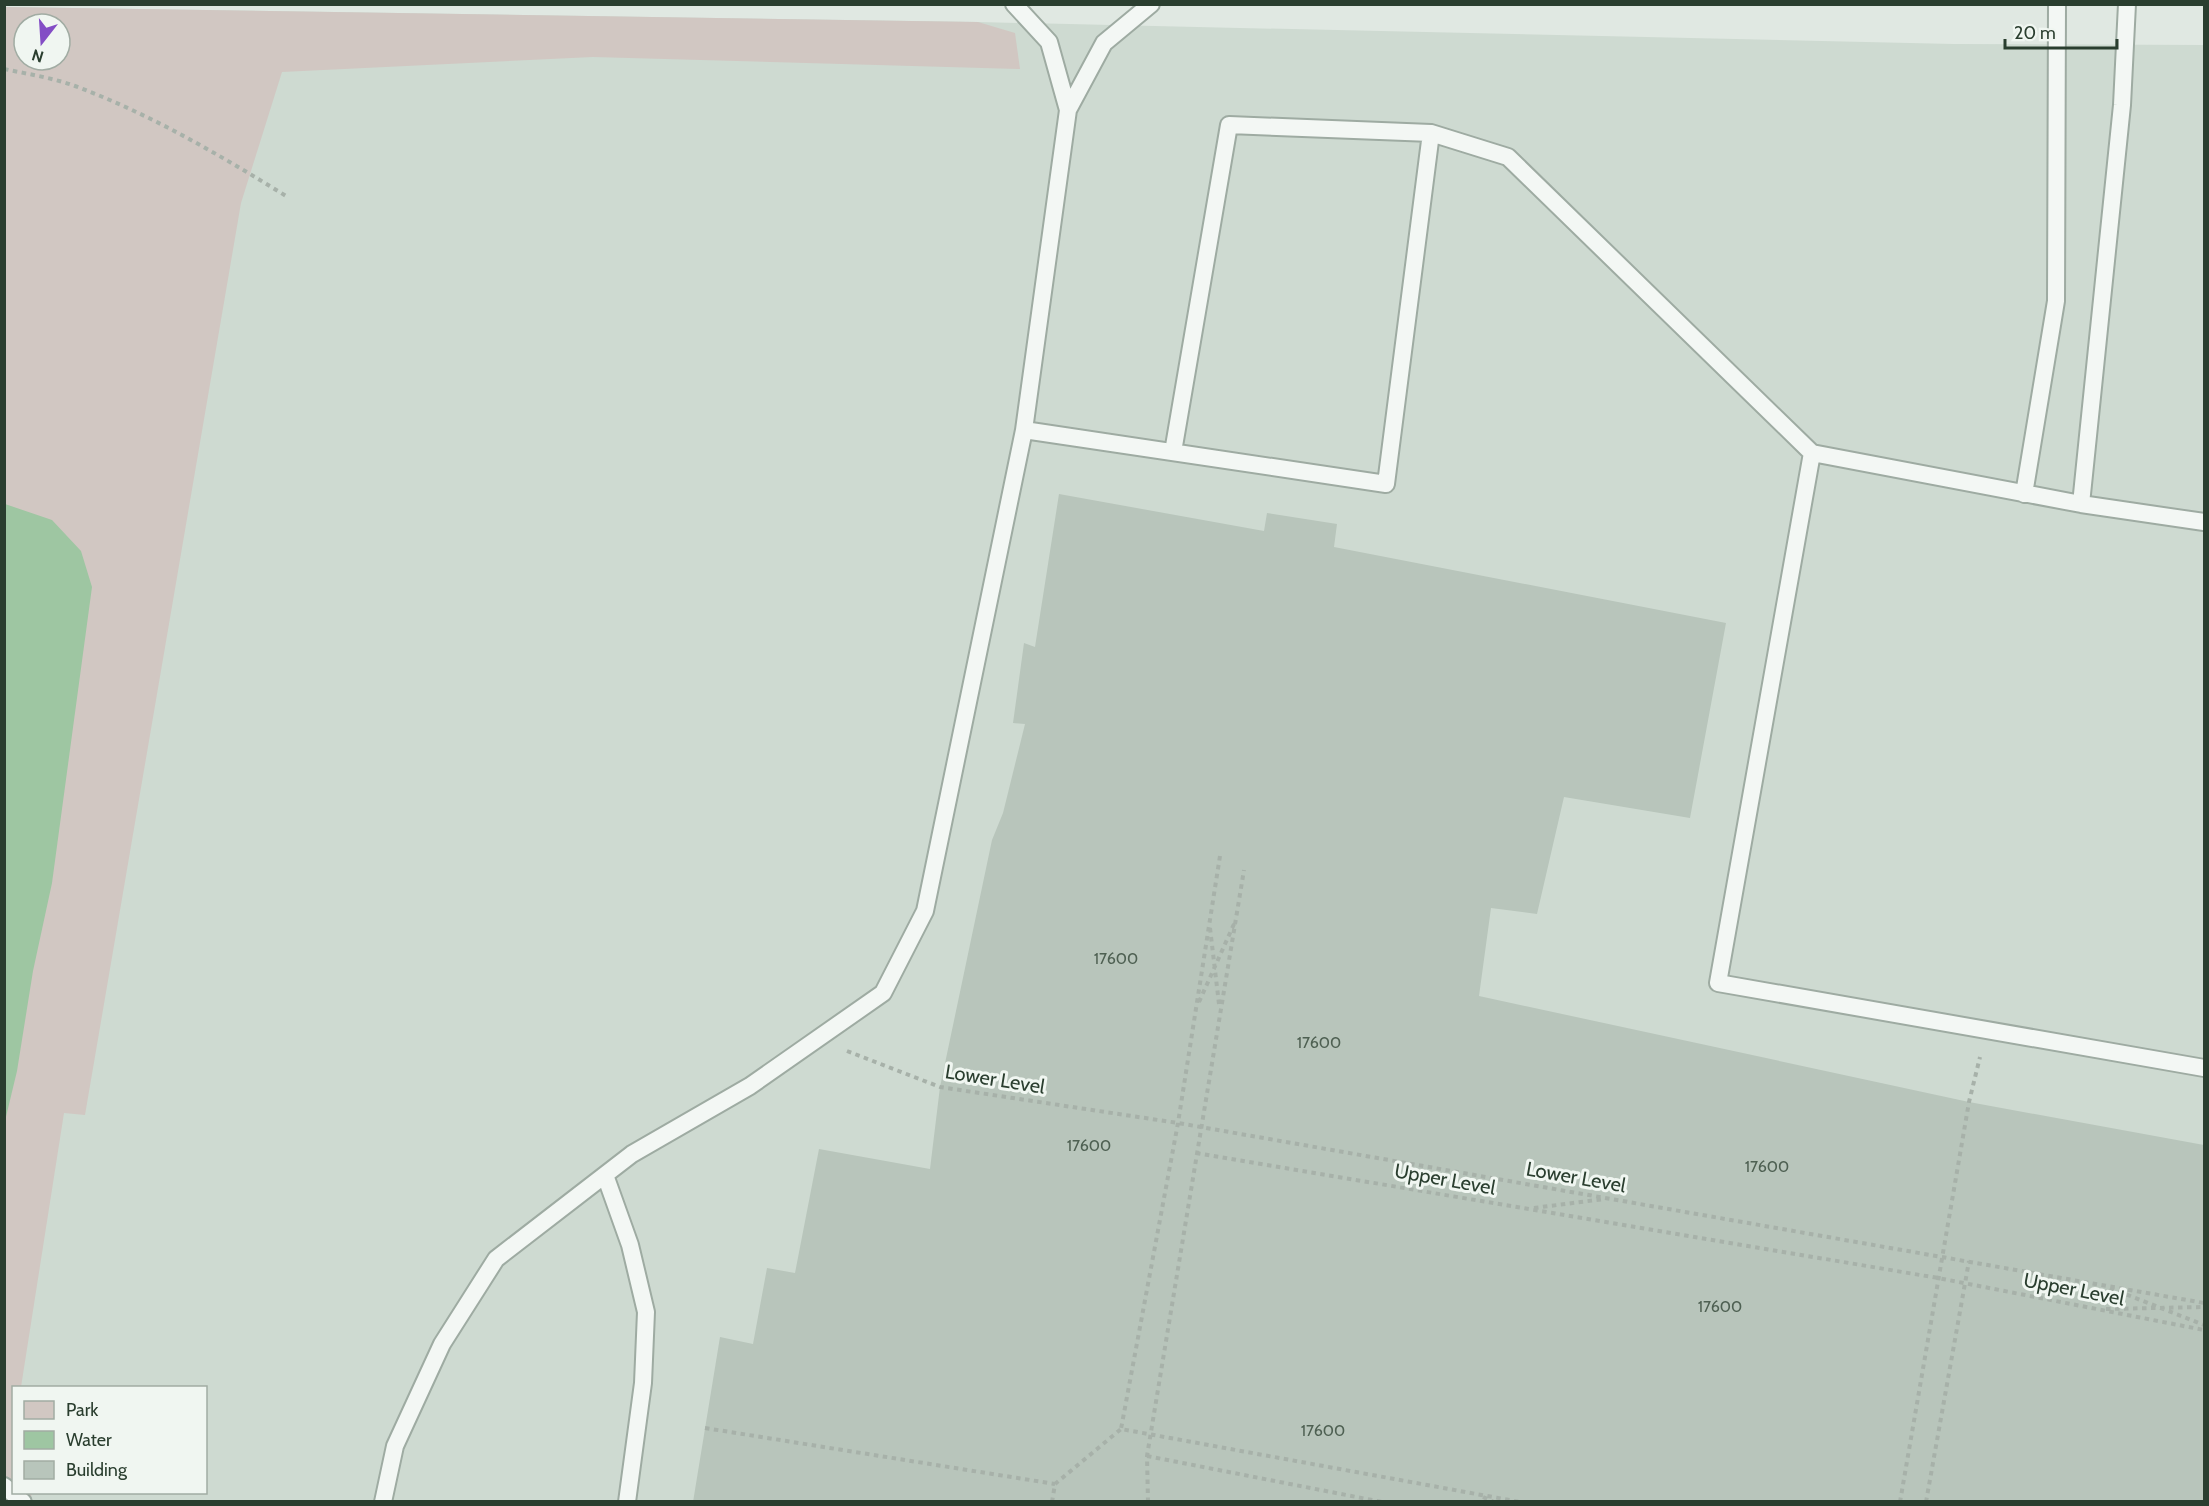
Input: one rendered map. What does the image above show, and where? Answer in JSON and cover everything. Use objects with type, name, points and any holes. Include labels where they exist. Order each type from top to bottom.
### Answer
[{"type":"lane","points":[[1014,4],[1049,42],[1068,110]]},
{"type":"lane","points":[[383,1502],[395,1446],[437,1354],[496,1259],[632,1154],[750,1086],[883,993],[925,911],[1024,430],[1068,110],[1104,43],[1151,4]]},
{"type":"lane","points":[[2024,494],[2056,301],[2057,4]]},
{"type":"lane","points":[[2081,504],[2122,105],[2127,4]]},
{"type":"lane","points":[[1173,452],[1229,125],[1431,134],[1508,157],[1812,453],[2024,494],[2205,522]]},
{"type":"lane","points":[[1024,430],[1386,484],[1431,134]]},
{"type":"lane","points":[[1812,453],[1718,983],[2205,1068]]},
{"type":"lane","points":[[605,1175],[630,1245],[646,1312],[643,1383],[627,1502]]},
{"type":"path","points":[[4,69],[74,86],[162,123],[231,161],[286,196]]},
{"type":"path","points":[[1052,1502],[1055,1484],[1121,1429],[1178,1123],[1220,856]]},
{"type":"path","points":[[1148,1502],[1147,1456],[1244,870]]},
{"type":"path","points":[[1196,1008],[1236,918]]},
{"type":"path","points":[[1210,921],[1220,1011]]},
{"type":"path","points":[[1900,1502],[1969,1102],[1987,1029]]},
{"type":"path","name":"Lower Level","points":[[815,1039],[940,1087],[1178,1123],[2101,1284],[2205,1305]]},
{"type":"path","name":"Upper Level","points":[[1196,1153],[1938,1278],[2205,1329]]},
{"type":"path","points":[[1529,1209],[1611,1198]]},
{"type":"path","points":[[1926,1502],[1969,1261]]},
{"type":"path","points":[[2101,1284],[2205,1325]]},
{"type":"path","points":[[2097,1309],[2205,1305]]},
{"type":"path","points":[[705,1428],[1055,1484]]},
{"type":"path","points":[[1121,1429],[1520,1502]]},
{"type":"path","points":[[1147,1456],[1382,1502]]},
{"type":"path","points":[[1479,1494],[1494,1502]]},
{"type":"shaded area","points":[[5,7],[978,22],[1954,44],[2204,45],[2204,1501],[5,1502]]},
{"type":"green space","points":[[5,7],[978,22],[1015,33],[1020,69],[593,57],[282,72],[241,203],[85,1115],[64,1113],[21,1386],[12,1386],[12,1494],[32,1494],[30,1501],[5,1502]]},
{"type":"water","points":[[5,504],[52,520],[81,551],[92,587],[52,883],[33,971],[17,1071],[5,1121]]},
{"type":"building","points":[[1059,494],[1264,531],[1267,513],[1337,524],[1334,547],[1726,623],[1690,818],[1564,797],[1537,914],[1491,908],[1479,996],[1969,1102],[2204,1145],[2204,1502],[693,1502],[720,1337],[753,1344],[767,1268],[795,1273],[819,1149],[930,1169],[940,1087],[992,840],[1003,813],[1025,724],[1013,723],[1024,643],[1035,647]]}]
